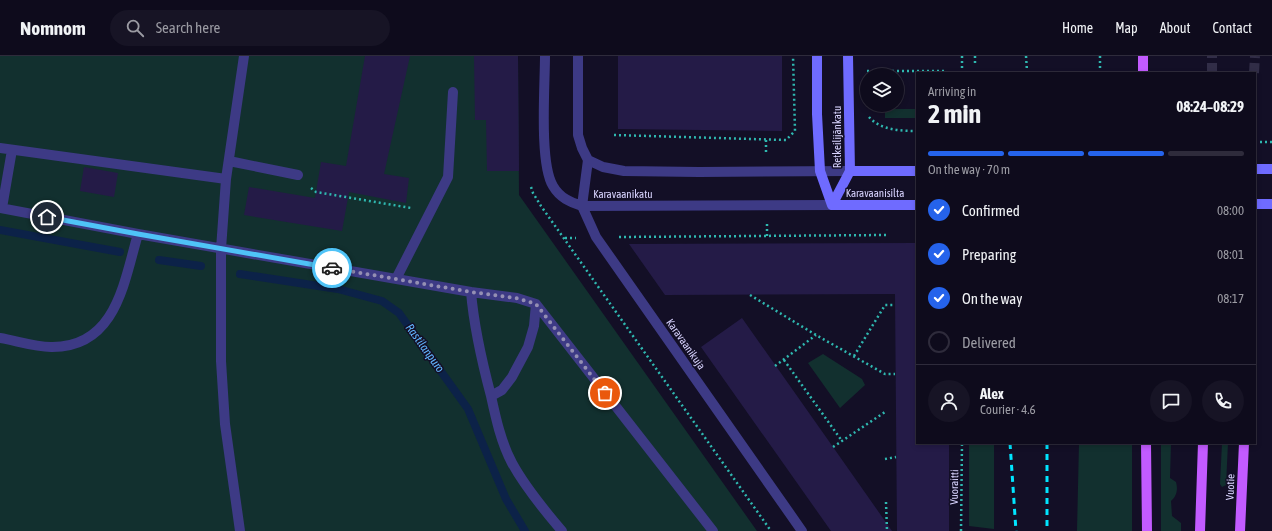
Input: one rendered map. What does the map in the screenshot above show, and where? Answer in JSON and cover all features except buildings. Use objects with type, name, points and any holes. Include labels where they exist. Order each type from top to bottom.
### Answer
[{"type":"main road","points":[[1143,56],[1143,72]]},
{"type":"main road","points":[[1146,444],[1147,531]]},
{"type":"main road","points":[[1200,531],[1203,444]]},
{"type":"main road","name":"Vuotie","points":[[1240,531],[1244,444]]},
{"type":"street","points":[[240,531],[225,424],[221,369],[221,249],[226,179],[244,56]]},
{"type":"street","name":"Karavaanikatu","points":[[545,56],[544,136],[547,170],[553,186],[566,201],[582,206],[832,206]]},
{"type":"street","points":[[578,56],[578,135],[588,160],[582,206]]},
{"type":"street","name":"Retkeilijänkatu","points":[[817,56],[817,114],[820,171],[832,206]]},
{"type":"street","name":"Retkeilijänkatu","points":[[832,206],[850,171],[848,56]]},
{"type":"street","points":[[396,279],[448,177],[454,92]]},
{"type":"street","points":[[0,148],[226,179]]},
{"type":"street","points":[[12,150],[1,208],[221,249],[471,292],[516,298],[536,304],[713,531]]},
{"type":"street","name":"Karavaanikatu","points":[[588,160],[603,168],[624,171],[850,171]]},
{"type":"street","points":[[229,161],[298,175]]},
{"type":"street","points":[[1256,169],[1272,169]]},
{"type":"street","name":"Karavaanisilta","points":[[850,171],[916,171]]},
{"type":"street","points":[[1256,204],[1272,204]]},
{"type":"street","name":"Karavaanisilta","points":[[832,206],[916,205]]},
{"type":"street","name":"Karavaanikuja","points":[[582,206],[596,237],[802,531]]},
{"type":"street","points":[[0,338],[50,347],[71,345],[91,337],[105,324],[115,308],[138,234]]},
{"type":"street","points":[[471,292],[473,315],[484,372],[498,428],[512,463],[539,503],[562,531]]},
{"type":"street","points":[[491,396],[502,390],[512,377],[528,347],[534,326],[536,304]]},
{"type":"path","points":[[614,135],[786,140],[794,131],[793,56]]},
{"type":"path","points":[[962,56],[962,72]]},
{"type":"path","points":[[975,56],[975,65]]},
{"type":"path","points":[[1026,56],[1027,71]]},
{"type":"path","points":[[1100,56],[1100,72]]},
{"type":"path","points":[[904,71],[945,72]]},
{"type":"path","points":[[865,112],[870,120],[891,129],[916,131]]},
{"type":"path","points":[[1256,142],[1272,142]]},
{"type":"path","points":[[298,175],[316,192],[412,208]]},
{"type":"path","points":[[565,238],[886,234]]},
{"type":"path","points":[[750,294],[816,335],[885,374],[895,374]]},
{"type":"path","points":[[854,356],[885,305],[895,305]]},
{"type":"path","points":[[775,366],[816,335]]},
{"type":"path","points":[[784,360],[842,441]]},
{"type":"path","points":[[832,447],[885,412]]},
{"type":"path","name":"Vuoraitti","points":[[961,531],[962,444]]},
{"type":"path","points":[[885,459],[896,457]]},
{"type":"path","points":[[886,502],[887,531]]},
{"type":"green space","points":[[0,56],[518,56],[519,195],[757,531],[0,531]]},
{"type":"green space","points":[[904,109],[916,109],[916,118],[885,118],[885,112],[904,112]]},
{"type":"green space","points":[[823,354],[862,379],[865,385],[840,408],[808,363]]},
{"type":"green space","points":[[969,444],[994,444],[994,529],[969,526]]},
{"type":"green space","points":[[1079,444],[1132,444],[1132,531],[1077,531]]},
{"type":"green space","points":[[1161,444],[1171,444],[1170,478],[1176,482],[1177,487],[1176,495],[1171,501],[1172,516],[1181,523],[1181,531],[1161,531]]},
{"type":"green space","points":[[1222,444],[1228,444],[1226,485],[1222,487],[1220,484]]},
{"type":"waterway","points":[[0,230],[120,252]]},
{"type":"waterway","points":[[159,260],[201,266]]},
{"type":"waterway","name":"Rastilanpuro","points":[[240,274],[338,289],[382,301],[399,313],[468,409],[506,499],[525,531]]},
{"type":"tunnel","points":[[1212,56],[1212,72]]},
{"type":"tunnel","points":[[1254,72],[1255,56]]},
{"type":"railway","points":[[1010,444],[1016,531]]},
{"type":"railway","points":[[1047,444],[1047,531]]},
{"type":"way so far","points":[[332,268],[471,292],[516,298],[536,304],[605,393]]},
{"type":"route","points":[[47,217],[332,268]]}]
